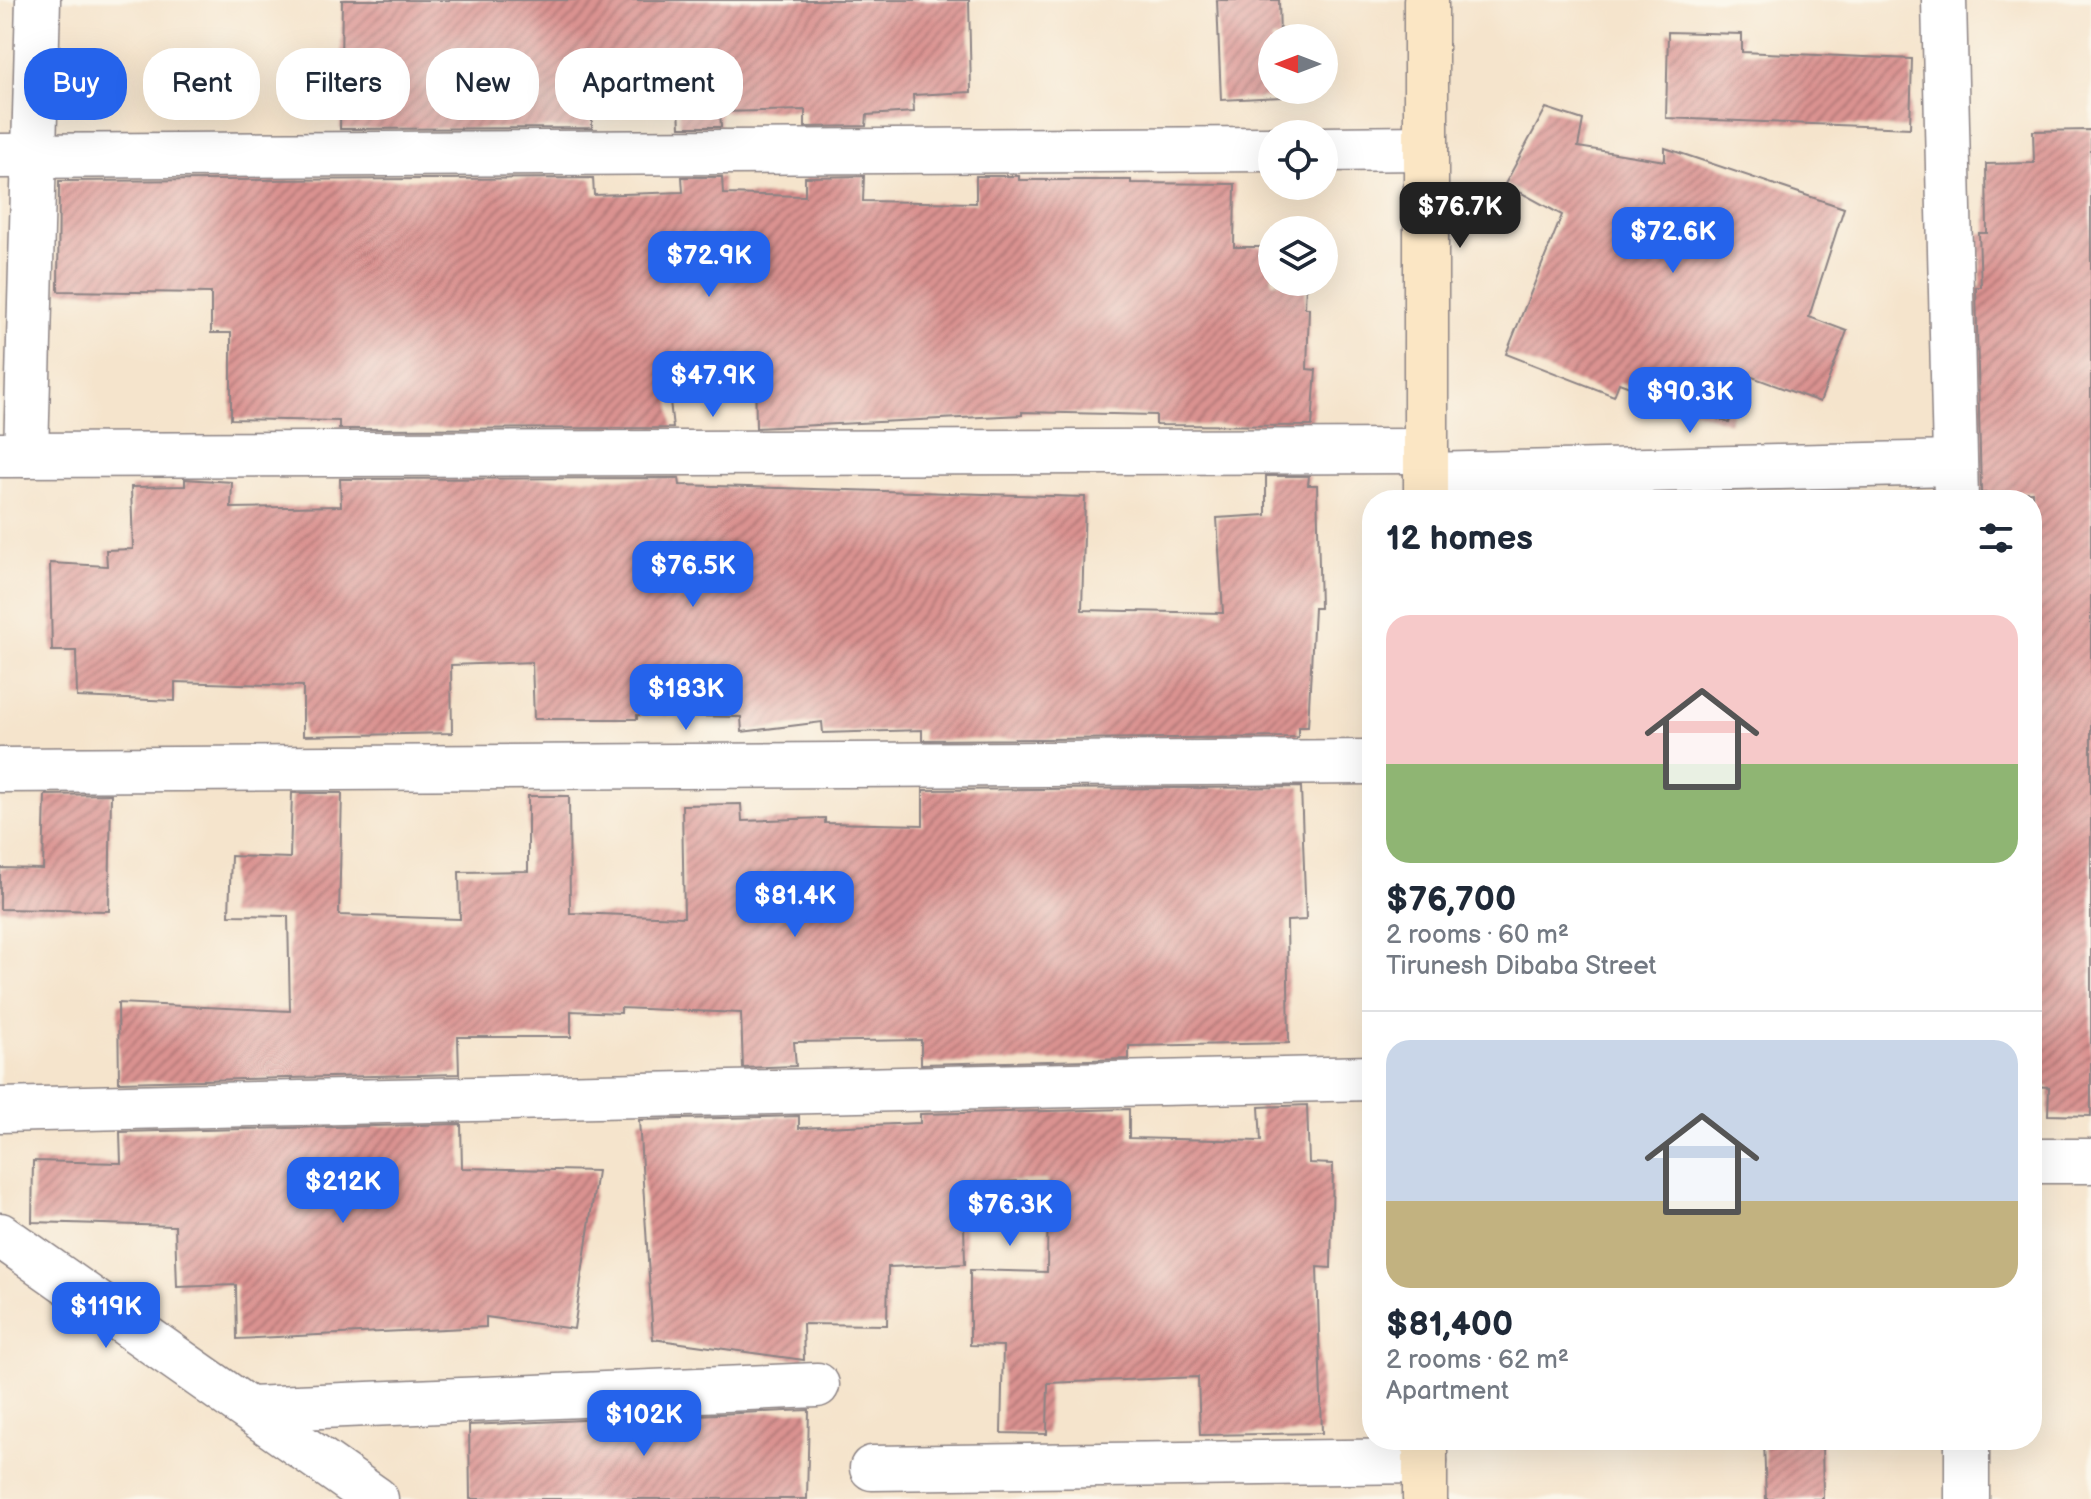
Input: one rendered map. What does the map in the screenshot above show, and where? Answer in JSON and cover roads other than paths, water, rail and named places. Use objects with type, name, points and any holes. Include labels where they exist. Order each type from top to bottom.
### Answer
[{"type":"main road","points":[[1426,0],[1426,476]]},
{"type":"street","points":[[38,0],[18,156],[13,455],[1956,482],[1944,0]]},
{"type":"street","points":[[1338,149],[1426,148]]},
{"type":"street","points":[[18,156],[1258,149]]},
{"type":"street","points":[[0,770],[1362,762]]},
{"type":"street","points":[[0,1110],[1362,1078]]},
{"type":"street","points":[[2042,1161],[2091,1161]]},
{"type":"street","points":[[0,1235],[376,1499]]},
{"type":"street","points":[[250,1409],[817,1385]]},
{"type":"street","points":[[1967,1450],[1967,1499]]},
{"type":"street","points":[[872,1468],[1425,1467]]}]
